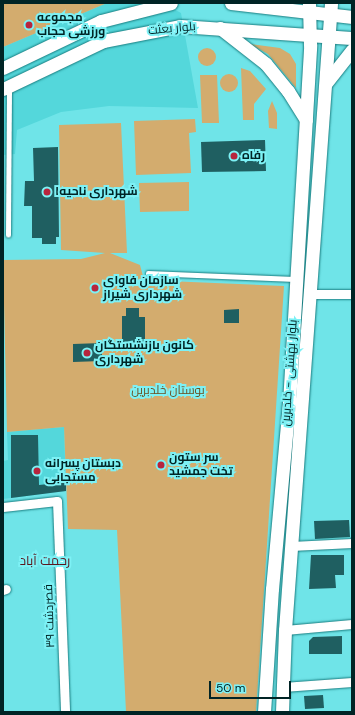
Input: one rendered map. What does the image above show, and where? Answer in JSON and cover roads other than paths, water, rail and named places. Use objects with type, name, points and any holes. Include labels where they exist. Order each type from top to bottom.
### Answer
[{"type":"main road","name":"بلوار بعثت","points":[[3,68],[101,21],[155,4],[171,3]]},
{"type":"main road","points":[[231,3],[331,8],[352,17]]},
{"type":"main road","name":"بلوار بهشتی - خلدبرین","points":[[264,712],[304,157],[310,34],[309,7]]},
{"type":"main road","name":"بلوار بهشتی - خلدبرین","points":[[282,712],[285,630],[312,294],[331,8]]},
{"type":"main road","name":"بلوار بعثت","points":[[6,87],[103,41],[180,26],[352,38]]},
{"type":"main road","points":[[220,28],[266,64],[288,91],[306,120]]},
{"type":"main road","points":[[325,84],[344,56],[352,50]]},
{"type":"main road","points":[[304,157],[320,158]]},
{"type":"street","points":[[312,294],[352,294]]},
{"type":"street","name":"قصردشت ۳۹","points":[[3,507],[57,501],[65,712]]},
{"type":"street","points":[[291,546],[352,542]]},
{"type":"street","points":[[285,630],[352,624]]},
{"type":"street","points":[[283,687],[352,682]]},
{"type":"lane","points":[[6,87],[8,235]]},
{"type":"lane","points":[[148,273],[296,279]]},
{"type":"place","name":"مجموعه ورزشی حجاب","points":[[29,25]]},
{"type":"place","name":"رفاه","points":[[234,156]]},
{"type":"place","name":"شهرداری ناحیه۱","points":[[47,192]]},
{"type":"place","name":"سازمان فاوای شهرداری شیراز","points":[[95,288]]},
{"type":"place","name":"کانون بازنشستگان شهرداری","points":[[87,353]]},
{"type":"place","name":"سر ستون تخت جمشید","points":[[161,465]]},
{"type":"place","name":"دبستان پسرانه مستجابی","points":[[37,471]]},
{"type":"district","name":"رحمت آباد","points":[[45,561]]},
{"type":"park label","name":"بوستان خلدبرین","points":[[168,391]]}]
